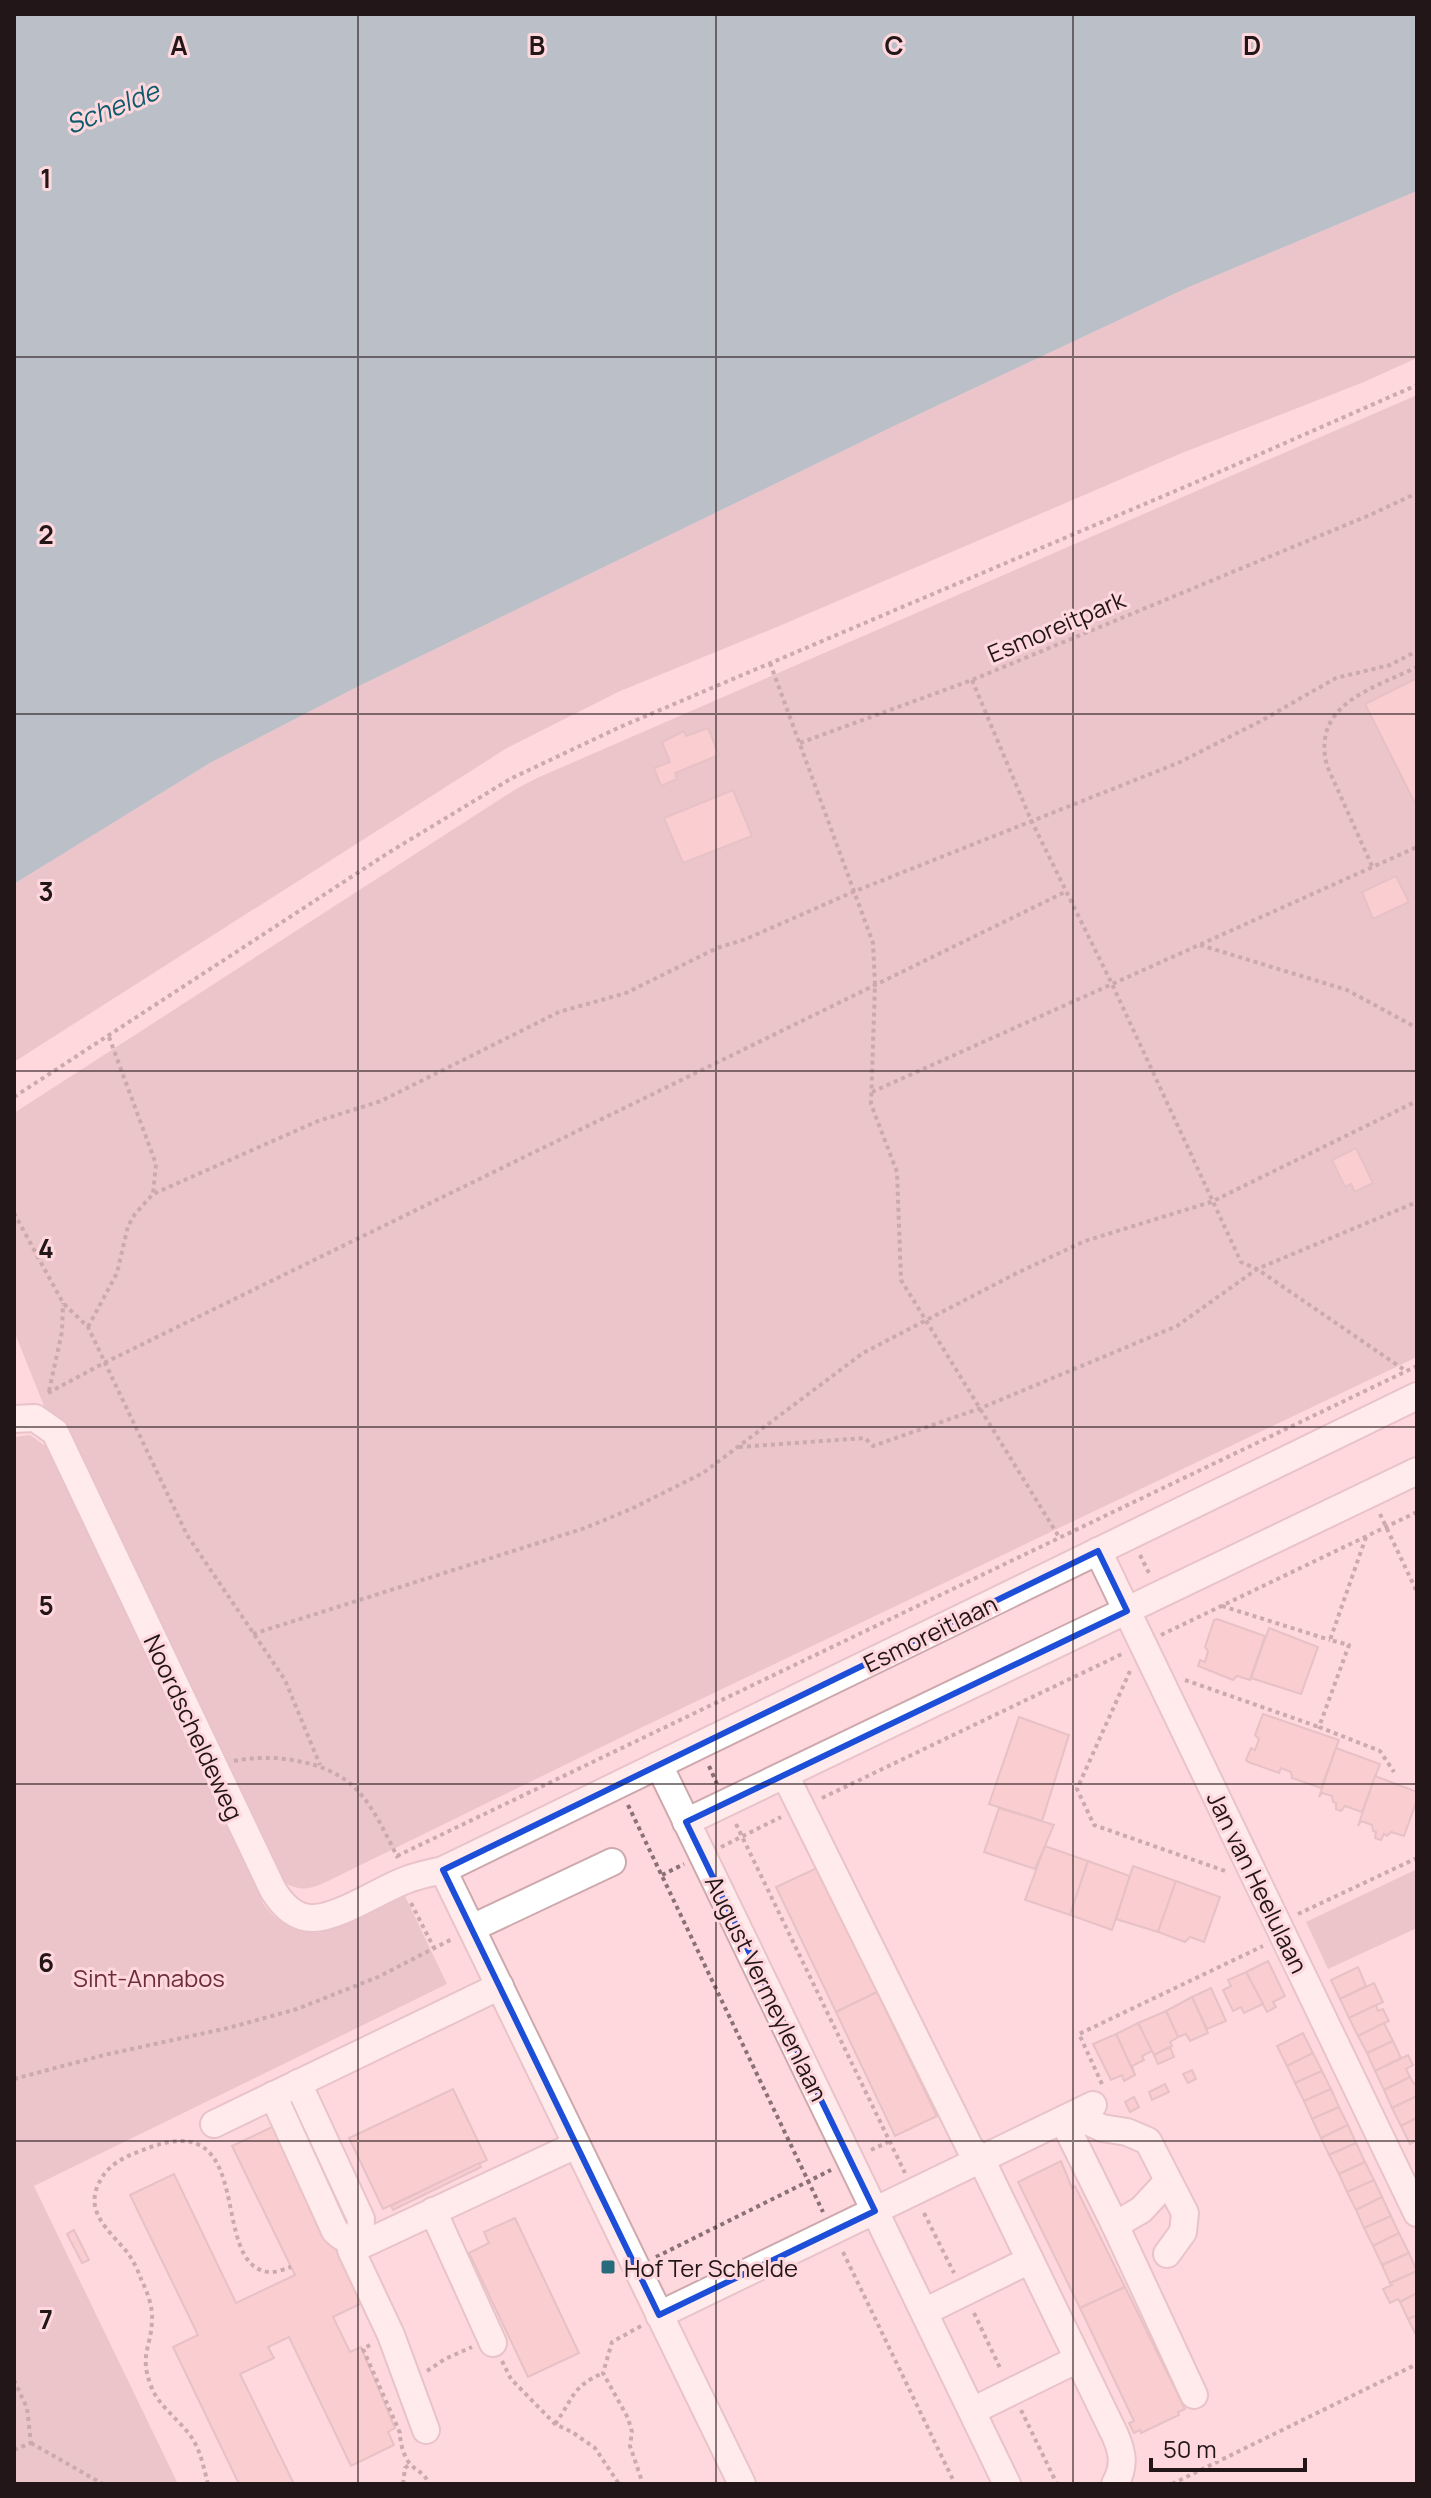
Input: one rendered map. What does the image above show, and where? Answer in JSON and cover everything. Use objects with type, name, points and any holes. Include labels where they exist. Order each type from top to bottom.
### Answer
[{"type":"street","name":"Esmoreitlaan","points":[[443,1870],[1417,1396]]},
{"type":"street","name":"Noordscheldeweg","points":[[14,1419],[35,1418],[55,1432],[212,1765],[281,1903],[297,1915],[311,1918],[327,1916],[403,1867],[443,1870]]},
{"type":"street","points":[[686,1822],[1417,1471]]},
{"type":"street","name":"Jan van Heelulaan","points":[[1098,1551],[1417,2213]]},
{"type":"street","name":"August Vermeylenlaan","points":[[659,1765],[1007,2484]]},
{"type":"street","points":[[785,1775],[970,2148],[981,2159],[1123,2453],[1121,2472],[1115,2484]]},
{"type":"street","points":[[472,1928],[612,1862]]},
{"type":"street","points":[[443,1870],[742,2484]]},
{"type":"street","points":[[214,2124],[500,1986]]},
{"type":"street","points":[[273,2095],[335,2231],[349,2240],[356,2236],[361,2219],[298,2083]]},
{"type":"street","points":[[659,2315],[1077,2113]]},
{"type":"street","points":[[1077,2113],[1102,2128],[1127,2132],[1148,2141],[1185,2213],[1183,2232],[1167,2254]]},
{"type":"street","points":[[1077,2113],[1115,2225],[1194,2395]]},
{"type":"street","points":[[426,2430],[391,2335],[351,2250],[576,2145]]},
{"type":"street","points":[[1115,2225],[1141,2210],[1167,2182]]},
{"type":"street","points":[[433,2211],[493,2343]]},
{"type":"street","points":[[924,2312],[1030,2260]]},
{"type":"street","points":[[972,2411],[1078,2359]]},
{"type":"path","points":[[14,1097],[388,853],[512,778],[620,727],[1417,385]]},
{"type":"path","name":"Esmoreitpark","points":[[1406,1371],[1257,1269],[1241,1262],[1112,984],[1031,820],[972,680],[1417,493]]},
{"type":"path","points":[[88,1327],[117,1273],[128,1226],[153,1194],[318,1121],[381,1101],[559,1012],[626,993],[717,948],[746,939],[853,892],[1178,763],[1336,678],[1390,665],[1417,651]]},
{"type":"path","points":[[770,663],[873,943],[875,985],[871,1104],[897,1172],[901,1280],[1059,1537]]},
{"type":"path","points":[[1372,866],[1327,766],[1323,749],[1326,731],[1332,716],[1348,701],[1417,667]]},
{"type":"path","points":[[800,743],[972,680]]},
{"type":"path","points":[[871,1092],[1417,847]]},
{"type":"path","points":[[63,1303],[60,1345],[48,1393],[1067,891]]},
{"type":"path","points":[[1198,945],[1347,990],[1417,1028]]},
{"type":"path","points":[[109,1037],[156,1164],[153,1194]]},
{"type":"path","points":[[253,1634],[585,1528],[631,1509],[703,1473],[863,1353],[926,1320],[1085,1241],[1211,1202],[1417,1101]]},
{"type":"path","points":[[737,1448],[865,1438],[873,1446],[981,1408],[1177,1326],[1257,1269],[1416,1204]]},
{"type":"path","points":[[14,1213],[63,1303],[88,1327],[187,1535],[285,1680],[320,1765]]},
{"type":"path","points":[[403,1867],[1059,1537],[1417,1366]]},
{"type":"path","points":[[1370,1494],[1417,1592]]},
{"type":"path","points":[[662,1875],[1417,1512]]},
{"type":"path","points":[[1131,1535],[1175,1628]]},
{"type":"path","points":[[1330,1640],[1366,1537]]},
{"type":"path","points":[[1222,1606],[1349,1645],[1319,1727]]},
{"type":"path","points":[[1143,1643],[1077,1789],[1094,1825],[1257,1882]]},
{"type":"path","points":[[1185,1692],[1179,1678],[1380,1751],[1394,1772]]},
{"type":"path","points":[[699,1745],[1057,2484]]},
{"type":"path","points":[[212,1765],[250,1757],[287,1759],[320,1765],[356,1788],[382,1826],[403,1867],[406,1892],[434,1948]]},
{"type":"path","points":[[618,1785],[955,2484]]},
{"type":"path","points":[[1077,2113],[1109,2098],[1079,2034],[1417,1858]]},
{"type":"path","points":[[14,2079],[297,2009],[378,1977],[472,1928]]},
{"type":"path","points":[[208,2484],[192,2438],[152,2390],[144,2364],[153,2318],[149,2298],[129,2254],[102,2226],[94,2204],[100,2180],[113,2163],[158,2144],[183,2140],[200,2147],[211,2155],[225,2180],[240,2249],[254,2267],[269,2273],[291,2267]]},
{"type":"path","points":[[636,2267],[889,2141]]},
{"type":"path","points":[[555,2424],[576,2390],[603,2373],[612,2342],[659,2315]]},
{"type":"path","points":[[411,2388],[445,2359],[478,2344],[493,2343],[511,2379],[555,2424],[595,2448],[619,2484]]},
{"type":"path","points":[[1172,2484],[1417,2364]]},
{"type":"path","points":[[603,2373],[628,2418],[632,2432],[630,2446],[643,2484]]},
{"type":"path","points":[[14,2380],[27,2408],[31,2443]]},
{"type":"path","points":[[14,2450],[31,2443]]},
{"type":"path","points":[[31,2443],[103,2484]]},
{"type":"path","points":[[403,2484],[405,2468],[410,2464]]},
{"type":"highlighted area","points":[[1098,1551],[1127,1611],[686,1822],[875,2211],[659,2315],[443,1870]]},
{"type":"green space","points":[[1417,191],[1417,358],[1182,453],[618,692],[507,748],[14,1062],[14,884],[210,763],[355,688],[892,427],[1189,287]]},
{"type":"green space","points":[[1417,395],[1417,1357],[628,1734],[326,1882],[303,1888],[280,1880],[46,1411],[14,1331],[14,1113],[537,778]]},
{"type":"green space","name":"Sint-Annabos","points":[[30,1435],[48,1448],[264,1905],[289,1926],[320,1933],[405,1896],[447,1984],[34,2186],[178,2484],[14,2484],[14,1437]]},
{"type":"green space","points":[[1417,1869],[1417,1928],[1328,1969],[1306,1922]]},
{"type":"water","name":"Schelde","points":[[14,14],[1417,14],[1417,191],[1189,287],[892,427],[355,688],[210,763],[14,884]]},
{"type":"building","points":[[1417,678],[1417,807],[1365,704]]},
{"type":"building","points":[[708,728],[719,755],[675,773],[677,779],[661,786],[654,768],[670,762],[662,742],[684,731],[686,736]]},
{"type":"building","points":[[733,790],[752,836],[683,863],[664,818]]},
{"type":"building","points":[[1396,876],[1409,902],[1373,919],[1362,892]]},
{"type":"building","points":[[1356,1148],[1373,1183],[1355,1192],[1351,1184],[1345,1187],[1332,1160]]},
{"type":"building","points":[[1217,1619],[1265,1636],[1250,1680],[1237,1676],[1233,1680],[1198,1666],[1200,1660],[1205,1662],[1208,1651],[1205,1647]]},
{"type":"building","points":[[1269,1628],[1318,1647],[1301,1694],[1251,1678]]},
{"type":"building","points":[[1263,1714],[1339,1740],[1321,1788],[1292,1778],[1291,1772],[1281,1768],[1279,1773],[1246,1760],[1251,1748],[1255,1750],[1259,1739],[1255,1735]]},
{"type":"building","points":[[1019,1717],[1069,1735],[1042,1821],[989,1804]]},
{"type":"building","points":[[1336,1748],[1380,1764],[1362,1812],[1345,1806],[1341,1811],[1336,1809],[1332,1796],[1322,1793],[1319,1797]]},
{"type":"building","points":[[1375,1776],[1417,1792],[1404,1836],[1391,1832],[1387,1836],[1384,1834],[1381,1840],[1375,1838],[1372,1825],[1361,1821],[1358,1826]]},
{"type":"building","points":[[999,1808],[1054,1825],[1035,1869],[984,1852]]},
{"type":"building","points":[[1045,1846],[1088,1861],[1070,1915],[1025,1900]]},
{"type":"building","points":[[1088,1861],[1130,1876],[1112,1930],[1070,1915]]},
{"type":"building","points":[[1133,1866],[1176,1881],[1158,1932],[1116,1919]]},
{"type":"building","points":[[817,1868],[877,1992],[836,2012],[776,1887]]},
{"type":"building","points":[[1176,1881],[1220,1897],[1204,1942],[1190,1937],[1185,1942],[1158,1932]]},
{"type":"building","points":[[1268,1961],[1285,1996],[1273,2002],[1276,2007],[1267,2012],[1246,1972]]},
{"type":"building","points":[[1358,1967],[1366,1986],[1340,1999],[1331,1980]]},
{"type":"building","points":[[1246,1972],[1263,2004],[1244,2013],[1241,2007],[1233,2011],[1223,1990],[1231,1986],[1228,1980]]},
{"type":"building","points":[[1374,1983],[1383,2002],[1349,2018],[1340,1999]]},
{"type":"building","points":[[1211,1988],[1226,2021],[1207,2029],[1192,1997]]},
{"type":"building","points":[[877,1992],[937,2116],[895,2136],[836,2012]]},
{"type":"building","points":[[1192,1997],[1208,2033],[1190,2041],[1186,2034],[1178,2037],[1166,2011]]},
{"type":"building","points":[[1376,2005],[1378,2011],[1383,2009],[1389,2021],[1358,2036],[1349,2018]]},
{"type":"building","points":[[1166,2011],[1178,2037],[1170,2042],[1172,2046],[1154,2055],[1138,2023]]},
{"type":"building","points":[[1138,2023],[1152,2051],[1132,2066],[1135,2075],[1116,2034]]},
{"type":"building","points":[[1384,2023],[1393,2041],[1367,2053],[1358,2036]]},
{"type":"building","points":[[1303,2033],[1313,2053],[1287,2066],[1277,2046]]},
{"type":"building","points":[[1116,2034],[1135,2075],[1124,2081],[1122,2075],[1111,2080],[1093,2044]]},
{"type":"building","points":[[1393,2041],[1401,2058],[1375,2071],[1367,2053]]},
{"type":"building","points":[[1170,2047],[1174,2057],[1158,2064],[1154,2055]]},
{"type":"building","points":[[1313,2053],[1322,2071],[1295,2083],[1287,2066]]},
{"type":"building","points":[[1408,2055],[1413,2065],[1406,2069],[1410,2077],[1384,2090],[1375,2071]]},
{"type":"building","points":[[1192,2070],[1196,2079],[1188,2083],[1183,2074]]},
{"type":"building","points":[[1322,2071],[1331,2089],[1304,2101],[1295,2083]]},
{"type":"building","points":[[1410,2077],[1414,2084],[1417,2082],[1417,2096],[1392,2108],[1384,2090]]},
{"type":"building","points":[[1165,2084],[1169,2092],[1152,2100],[1149,2092]]},
{"type":"building","points":[[453,2089],[487,2160],[383,2209],[349,2138]]},
{"type":"building","points":[[1331,2089],[1339,2107],[1312,2119],[1304,2101]]},
{"type":"building","points":[[1417,2096],[1417,2118],[1401,2126],[1392,2108]]},
{"type":"building","points":[[1134,2097],[1139,2107],[1130,2112],[1125,2102]]},
{"type":"building","points":[[1339,2107],[1348,2125],[1321,2138],[1312,2119]]},
{"type":"building","points":[[1417,2118],[1417,2140],[1410,2144],[1401,2126]]},
{"type":"building","points":[[276,2125],[362,2303],[333,2317],[350,2352],[361,2347],[395,2428],[388,2432],[394,2445],[351,2466],[289,2337],[268,2347],[274,2358],[240,2374],[294,2484],[239,2484],[173,2347],[198,2335],[130,2195],[174,2174],[236,2303],[295,2275],[232,2146]]},
{"type":"building","points":[[1348,2125],[1356,2143],[1329,2155],[1321,2138]]},
{"type":"building","points":[[1356,2143],[1365,2162],[1339,2174],[1329,2155]]},
{"type":"building","points":[[1061,2161],[1072,2188],[1075,2186],[1125,2287],[1080,2308],[1018,2182]]},
{"type":"building","points":[[1365,2162],[1374,2180],[1347,2192],[1339,2174]]},
{"type":"building","points":[[479,2163],[481,2167],[393,2210],[391,2206]]},
{"type":"building","points":[[1374,2180],[1382,2197],[1356,2210],[1347,2192]]},
{"type":"building","points":[[1382,2197],[1391,2216],[1364,2228],[1356,2210]]},
{"type":"building","points":[[1391,2216],[1399,2233],[1373,2246],[1364,2228]]},
{"type":"building","points":[[515,2218],[579,2353],[528,2377],[469,2253],[489,2243],[484,2232]]},
{"type":"building","points":[[74,2230],[89,2260],[82,2263],[67,2234]]},
{"type":"building","points":[[1399,2233],[1409,2253],[1382,2265],[1373,2246]]},
{"type":"building","points":[[1409,2253],[1417,2271],[1390,2283],[1382,2265]]},
{"type":"building","points":[[1417,2271],[1417,2293],[1400,2302],[1398,2299],[1390,2303],[1383,2289]]},
{"type":"building","points":[[1125,2287],[1185,2409],[1141,2433],[1140,2430],[1134,2433],[1129,2423],[1134,2421],[1080,2308]]},
{"type":"building","points":[[1417,2293],[1417,2315],[1408,2319],[1400,2302]]},
{"type":"building","points":[[1417,2315],[1417,2337],[1408,2319]]},
{"type":"place","name":"Hof Ter Schelde","points":[[608,2267]]}]
